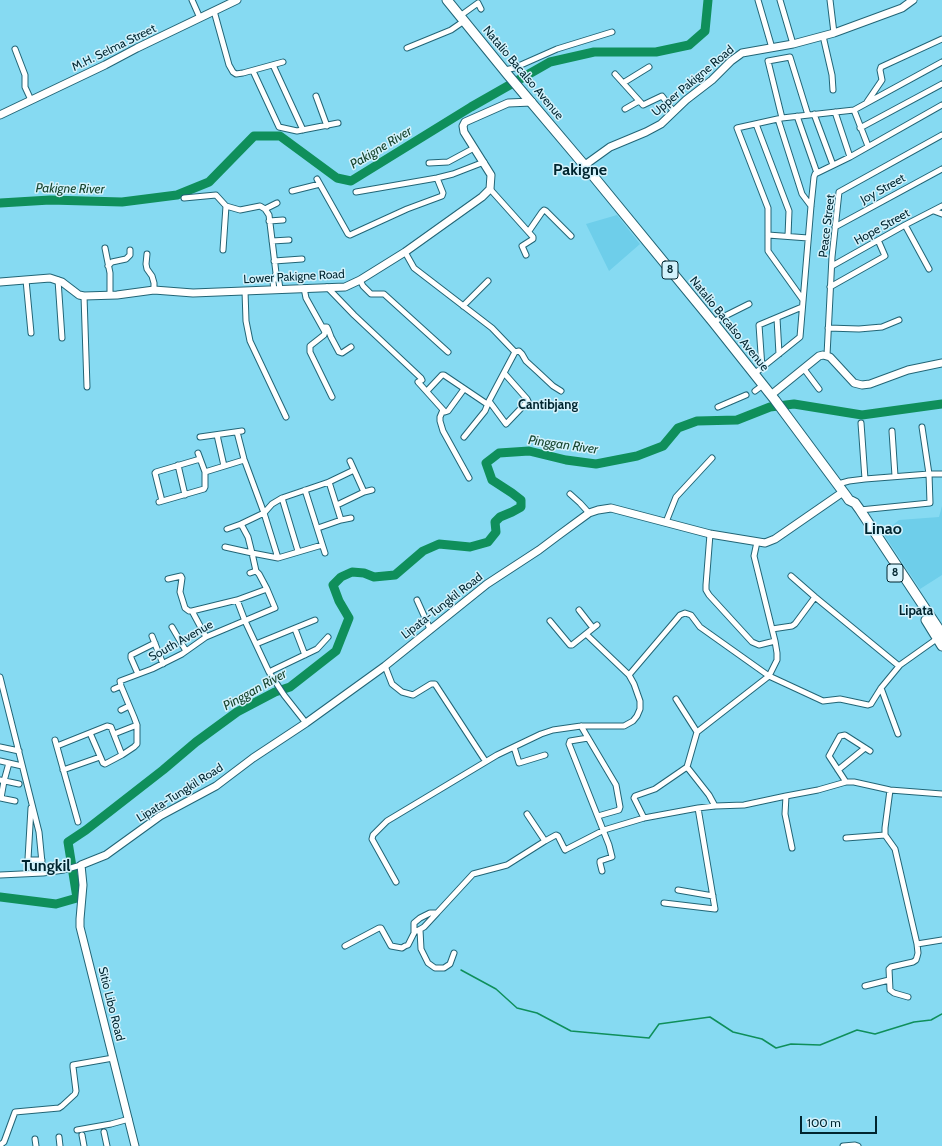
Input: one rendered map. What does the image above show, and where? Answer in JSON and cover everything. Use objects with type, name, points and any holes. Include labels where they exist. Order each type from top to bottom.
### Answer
[{"type":"highway","name":"Natalio Bacalso Avenue","points":[[447,0],[585,165],[713,322],[754,374],[759,388],[772,398],[785,413],[841,488],[849,500],[850,506],[940,639]]},
{"type":"highway","name":"Natalio Bacalso Avenue","points":[[849,500],[855,503],[860,510],[940,639]]},
{"type":"street","points":[[192,0],[200,18]]},
{"type":"street","name":"M.H. Selma Street","points":[[0,115],[237,0]]},
{"type":"street","points":[[758,0],[772,48]]},
{"type":"street","points":[[780,0],[793,44]]},
{"type":"street","points":[[830,0],[834,33]]},
{"type":"street","name":"Upper Pakigne Road","points":[[585,165],[610,147],[634,138],[661,124],[686,100],[712,80],[730,61],[742,53],[793,44],[834,33],[902,8],[914,0]]},
{"type":"street","points":[[407,48],[451,30],[478,4],[481,9]]},
{"type":"street","points":[[214,11],[231,70],[236,74],[253,71],[283,62]]},
{"type":"street","points":[[506,72],[557,49],[612,32]]},
{"type":"street","points":[[823,36],[832,75],[833,90]]},
{"type":"street","points":[[866,103],[882,80],[880,70],[881,67],[942,39]]},
{"type":"street","points":[[15,49],[25,75],[25,87],[31,100]]},
{"type":"street","points":[[808,115],[790,57],[768,61],[780,118],[802,194],[810,206]]},
{"type":"street","points":[[803,300],[768,252],[768,208],[737,128],[780,118],[854,110],[942,62]]},
{"type":"street","points":[[273,65],[303,130]]},
{"type":"street","points":[[623,83],[649,66]]},
{"type":"street","points":[[253,71],[278,126],[297,131],[338,123]]},
{"type":"street","points":[[615,74],[643,106],[662,96],[674,112]]},
{"type":"street","points":[[860,128],[942,84]]},
{"type":"street","points":[[316,96],[327,126]]},
{"type":"street","points":[[526,255],[522,246],[533,238],[529,231],[490,189],[491,175],[464,132],[463,126],[465,122],[508,103],[529,98]]},
{"type":"street","points":[[625,109],[639,101]]},
{"type":"street","points":[[754,374],[800,337],[810,206],[814,177],[817,172],[850,157],[942,105]]},
{"type":"street","points":[[854,110],[868,146]]},
{"type":"street","points":[[835,112],[850,157]]},
{"type":"street","points":[[814,114],[833,165]]},
{"type":"street","points":[[797,116],[817,172]]},
{"type":"street","points":[[756,124],[790,211],[788,236]]},
{"type":"street","name":"Peace Street","points":[[827,355],[830,287],[838,195],[840,191],[942,135]]},
{"type":"street","points":[[429,163],[448,162],[474,148]]},
{"type":"street","points":[[356,192],[436,178],[453,174],[484,162]]},
{"type":"street","name":"Joy Street","points":[[835,227],[942,169]]},
{"type":"street","points":[[317,179],[348,234],[350,235],[407,209],[442,196],[443,193],[436,178]]},
{"type":"street","points":[[292,191],[320,184]]},
{"type":"street","name":"Lower Pakigne Road","points":[[84,296],[110,295],[154,290],[193,293],[345,287],[360,280],[405,252],[482,197],[490,189]]},
{"type":"street","points":[[184,198],[216,195],[226,206],[240,210],[260,206],[266,209],[269,215],[274,261],[279,282],[277,289]]},
{"type":"street","points":[[266,209],[277,203]]},
{"type":"street","points":[[223,250],[226,206]]},
{"type":"street","name":"Hope Street","points":[[832,266],[905,224],[942,206]]},
{"type":"street","points":[[529,231],[544,210],[571,236]]},
{"type":"street","points":[[934,211],[942,214]]},
{"type":"street","points":[[269,221],[284,220]]},
{"type":"street","points":[[905,224],[930,269]]},
{"type":"street","points":[[768,235],[808,238]]},
{"type":"street","points":[[272,241],[289,240]]},
{"type":"street","points":[[830,287],[885,256],[878,240]]},
{"type":"street","points":[[105,248],[110,279],[110,295]]},
{"type":"street","points":[[108,266],[112,262],[126,259],[130,255],[130,250]]},
{"type":"street","points":[[405,252],[414,268],[492,328],[515,352],[518,351],[522,354],[526,361],[543,377],[553,386],[562,391]]},
{"type":"street","points":[[146,254],[147,269],[152,276],[154,290]]},
{"type":"street","points":[[274,261],[302,259]]},
{"type":"street","points":[[0,282],[49,278],[58,280],[84,296],[87,387]]},
{"type":"street","points":[[26,280],[31,333]]},
{"type":"street","points":[[58,280],[62,338]]},
{"type":"street","points":[[360,280],[363,286],[372,294],[384,294],[448,352]]},
{"type":"street","points":[[463,306],[488,281]]},
{"type":"street","points":[[327,287],[354,315],[421,378],[422,380],[418,382],[445,412],[448,411],[464,389]]},
{"type":"street","points":[[304,288],[306,298],[323,327],[325,334],[310,346],[310,352],[332,397]]},
{"type":"street","points":[[245,291],[246,321],[250,341],[286,416]]},
{"type":"street","points":[[713,322],[748,304]]},
{"type":"street","points":[[762,368],[760,325],[802,307]]},
{"type":"street","points":[[777,318],[779,354]]},
{"type":"street","points":[[828,328],[859,330],[882,328],[899,320]]},
{"type":"street","points":[[323,327],[327,327],[339,352],[342,353],[351,347]]},
{"type":"street","points":[[464,437],[485,411],[488,402],[515,352]]},
{"type":"street","points":[[772,398],[819,356],[823,355],[830,357],[858,385],[864,385],[908,370],[942,363]]},
{"type":"street","points":[[804,369],[819,389]]},
{"type":"street","points":[[427,391],[443,375],[464,389],[488,402],[506,424],[528,401],[504,373]]},
{"type":"street","points":[[718,407],[746,395]]},
{"type":"street","points":[[443,410],[440,417],[443,431],[469,478]]},
{"type":"street","points":[[861,423],[865,479]]},
{"type":"street","points":[[860,510],[930,504],[929,474],[922,427]]},
{"type":"street","points":[[200,437],[239,431],[244,460],[264,513],[278,558]]},
{"type":"street","points":[[892,431],[895,476]]},
{"type":"street","points":[[217,434],[224,466]]},
{"type":"street","points":[[198,453],[205,472],[204,489],[160,502],[155,472],[200,459]]},
{"type":"street","points":[[666,522],[676,497],[712,458]]},
{"type":"street","points":[[205,472],[244,460]]},
{"type":"street","points":[[350,460],[364,492]]},
{"type":"street","points":[[178,465],[185,495]]},
{"type":"street","points":[[228,529],[264,513],[272,504],[282,498],[329,482],[354,470]]},
{"type":"street","points":[[841,488],[849,481],[895,476],[942,474]]},
{"type":"street","points":[[329,482],[341,520]]},
{"type":"street","name":"Lipata-Tungkil Road","points":[[80,865],[106,855],[160,816],[216,786],[253,758],[306,723],[385,666],[487,584],[539,550],[589,513],[611,508],[710,534],[766,543],[775,539],[841,488]]},
{"type":"street","points":[[305,490],[325,553]]},
{"type":"street","points":[[337,505],[364,492],[372,490]]},
{"type":"street","points":[[570,494],[589,513]]},
{"type":"street","points":[[282,498],[298,551]]},
{"type":"street","points":[[318,528],[351,518]]},
{"type":"street","points":[[168,579],[181,576],[180,592],[185,608],[189,611],[237,600],[266,589],[256,571],[248,537],[241,524]]},
{"type":"street","points":[[710,534],[706,585],[706,590],[709,595],[752,642],[759,645],[775,641]]},
{"type":"street","points":[[644,818],[634,798],[635,796],[655,790],[687,767],[697,732],[769,676],[777,660],[775,641],[754,556],[757,542]]},
{"type":"street","points":[[225,547],[278,558],[322,545]]},
{"type":"street","points":[[250,573],[256,571]]},
{"type":"street","points":[[791,576],[899,666]]},
{"type":"street","name":"South Avenue","points":[[121,686],[120,682],[122,680],[152,670],[186,651],[206,636],[275,608],[266,589]]},
{"type":"street","points":[[772,629],[794,625],[815,597]]},
{"type":"street","points":[[237,600],[245,621],[269,672],[283,694],[306,723]]},
{"type":"street","points":[[417,600],[430,629]]},
{"type":"street","points":[[550,621],[570,645],[572,645],[595,627],[579,610]]},
{"type":"street","points":[[192,611],[206,636]]},
{"type":"street","points":[[629,675],[675,621],[685,613],[691,616],[700,627],[769,676],[823,701],[840,699],[871,704],[881,688],[899,666],[940,639]]},
{"type":"street","points":[[256,644],[315,620]]},
{"type":"street","points":[[172,627],[186,651]]},
{"type":"street","points":[[295,629],[305,654]]},
{"type":"street","points":[[396,882],[373,840],[373,836],[387,821],[486,761],[541,734],[553,730],[581,726],[624,726],[633,721],[637,716],[640,709],[640,701],[629,675],[586,634]]},
{"type":"street","points":[[152,636],[163,664]]},
{"type":"street","points":[[269,672],[317,649],[328,637]]},
{"type":"street","points":[[138,674],[131,656],[155,643]]},
{"type":"street","points":[[385,666],[392,684],[402,692],[413,695],[431,684],[435,684],[484,759]]},
{"type":"street","points":[[0,677],[38,832],[43,873]]},
{"type":"street","points":[[90,733],[100,757],[105,764],[122,755],[137,744],[137,725],[134,717],[121,686],[114,689]]},
{"type":"street","points":[[881,688],[898,734]]},
{"type":"street","points":[[676,698],[697,732]]},
{"type":"street","points":[[121,710],[129,706]]},
{"type":"street","points":[[114,734],[137,725]]},
{"type":"street","points":[[57,746],[107,726],[111,727],[122,755]]},
{"type":"street","points":[[581,726],[616,782],[620,807],[618,811],[598,816]]},
{"type":"street","points":[[846,782],[830,758],[829,754],[840,736],[845,735],[870,751]]},
{"type":"street","points":[[588,738],[570,741],[569,744],[609,845],[612,857],[600,861],[602,871]]},
{"type":"street","points":[[56,740],[78,822]]},
{"type":"street","points":[[0,747],[19,752]]},
{"type":"street","points":[[514,747],[518,762],[520,763],[545,756]]},
{"type":"street","points":[[838,770],[865,748]]},
{"type":"street","points":[[63,770],[100,757]]},
{"type":"street","points":[[0,761],[22,766]]},
{"type":"street","points":[[9,763],[2,780],[0,798],[15,801]]},
{"type":"street","points":[[687,767],[709,795],[715,806]]},
{"type":"street","points":[[2,780],[19,784]]},
{"type":"street","points":[[414,933],[424,927],[438,913],[473,874],[507,865],[557,835],[565,850],[604,830],[644,818],[698,808],[744,805],[818,790],[846,782],[854,782],[890,790],[942,794]]},
{"type":"street","points":[[890,790],[885,834],[895,849],[918,953],[916,960],[891,967],[889,970],[889,980],[890,990],[894,993],[908,997]]},
{"type":"street","points":[[786,796],[785,814],[792,848]]},
{"type":"street","points":[[31,802],[28,859],[42,860]]},
{"type":"street","points":[[664,903],[715,909],[698,808]]},
{"type":"street","points":[[527,814],[545,841]]},
{"type":"street","points":[[846,838],[885,834]]},
{"type":"street","points":[[0,875],[43,873],[64,870],[80,865]]},
{"type":"street","name":"Sitio Libo Road","points":[[80,865],[82,885],[80,927],[135,1146]]},
{"type":"street","points":[[678,890],[713,896]]},
{"type":"street","points":[[345,946],[381,928],[391,946],[402,948],[408,945],[414,933],[414,923],[430,913],[438,913]]},
{"type":"street","points":[[420,930],[421,949],[428,963],[435,968],[444,968],[450,964],[454,953]]},
{"type":"street","points":[[917,944],[942,940]]},
{"type":"street","points":[[864,986],[889,980]]},
{"type":"street","points":[[0,1145],[4,1142],[15,1112],[59,1108],[75,1094],[76,1091],[73,1065],[113,1058]]},
{"type":"street","points":[[77,1130],[111,1124],[128,1119]]},
{"type":"street","points":[[104,1132],[107,1146]]},
{"type":"street","points":[[82,1135],[84,1146]]},
{"type":"street","points":[[58,1137],[60,1146]]},
{"type":"street","points":[[35,1139],[36,1146]]},
{"type":"street","points":[[843,1146],[858,1146]]},
{"type":"shaded area","points":[[617,215],[640,244],[609,271],[586,224]]},
{"type":"shaded area","points":[[942,506],[942,575],[920,589],[883,533],[899,520],[939,517]]},
{"type":"waterway","name":"Pakigne River","points":[[0,203],[50,200],[122,202],[177,195],[209,182],[254,136],[280,136],[337,178],[351,181],[471,107],[550,62],[594,52],[656,52],[689,45],[705,31],[708,0]]},
{"type":"waterway","name":"Pinggan River","points":[[0,897],[56,904],[77,898],[68,842],[86,830],[163,770],[196,742],[237,712],[275,692],[290,687],[336,651],[349,618],[339,601],[333,585],[341,577],[352,572],[364,573],[374,577],[395,575],[423,551],[439,544],[470,547],[488,542],[496,532],[495,522],[500,517],[521,507],[521,500],[492,480],[486,463],[499,453],[529,451],[566,460],[596,464],[637,456],[663,446],[678,428],[697,421],[737,420],[770,407],[794,404],[862,415],[942,404]]},
{"type":"waterway","points":[[461,970],[496,989],[517,1008],[537,1013],[571,1031],[649,1038],[659,1024],[710,1017],[733,1032],[762,1039],[776,1048],[791,1044],[820,1045],[857,1030],[875,1034],[914,1022],[931,1020],[942,1014]]},
{"type":"district","name":"Pakigne","points":[[580,170]]},
{"type":"district","name":"Cantibjang","points":[[548,405]]},
{"type":"district","name":"Linao","points":[[883,529]]},
{"type":"district","name":"Lipata","points":[[916,611]]},
{"type":"district","name":"Tungkil","points":[[46,866]]}]
